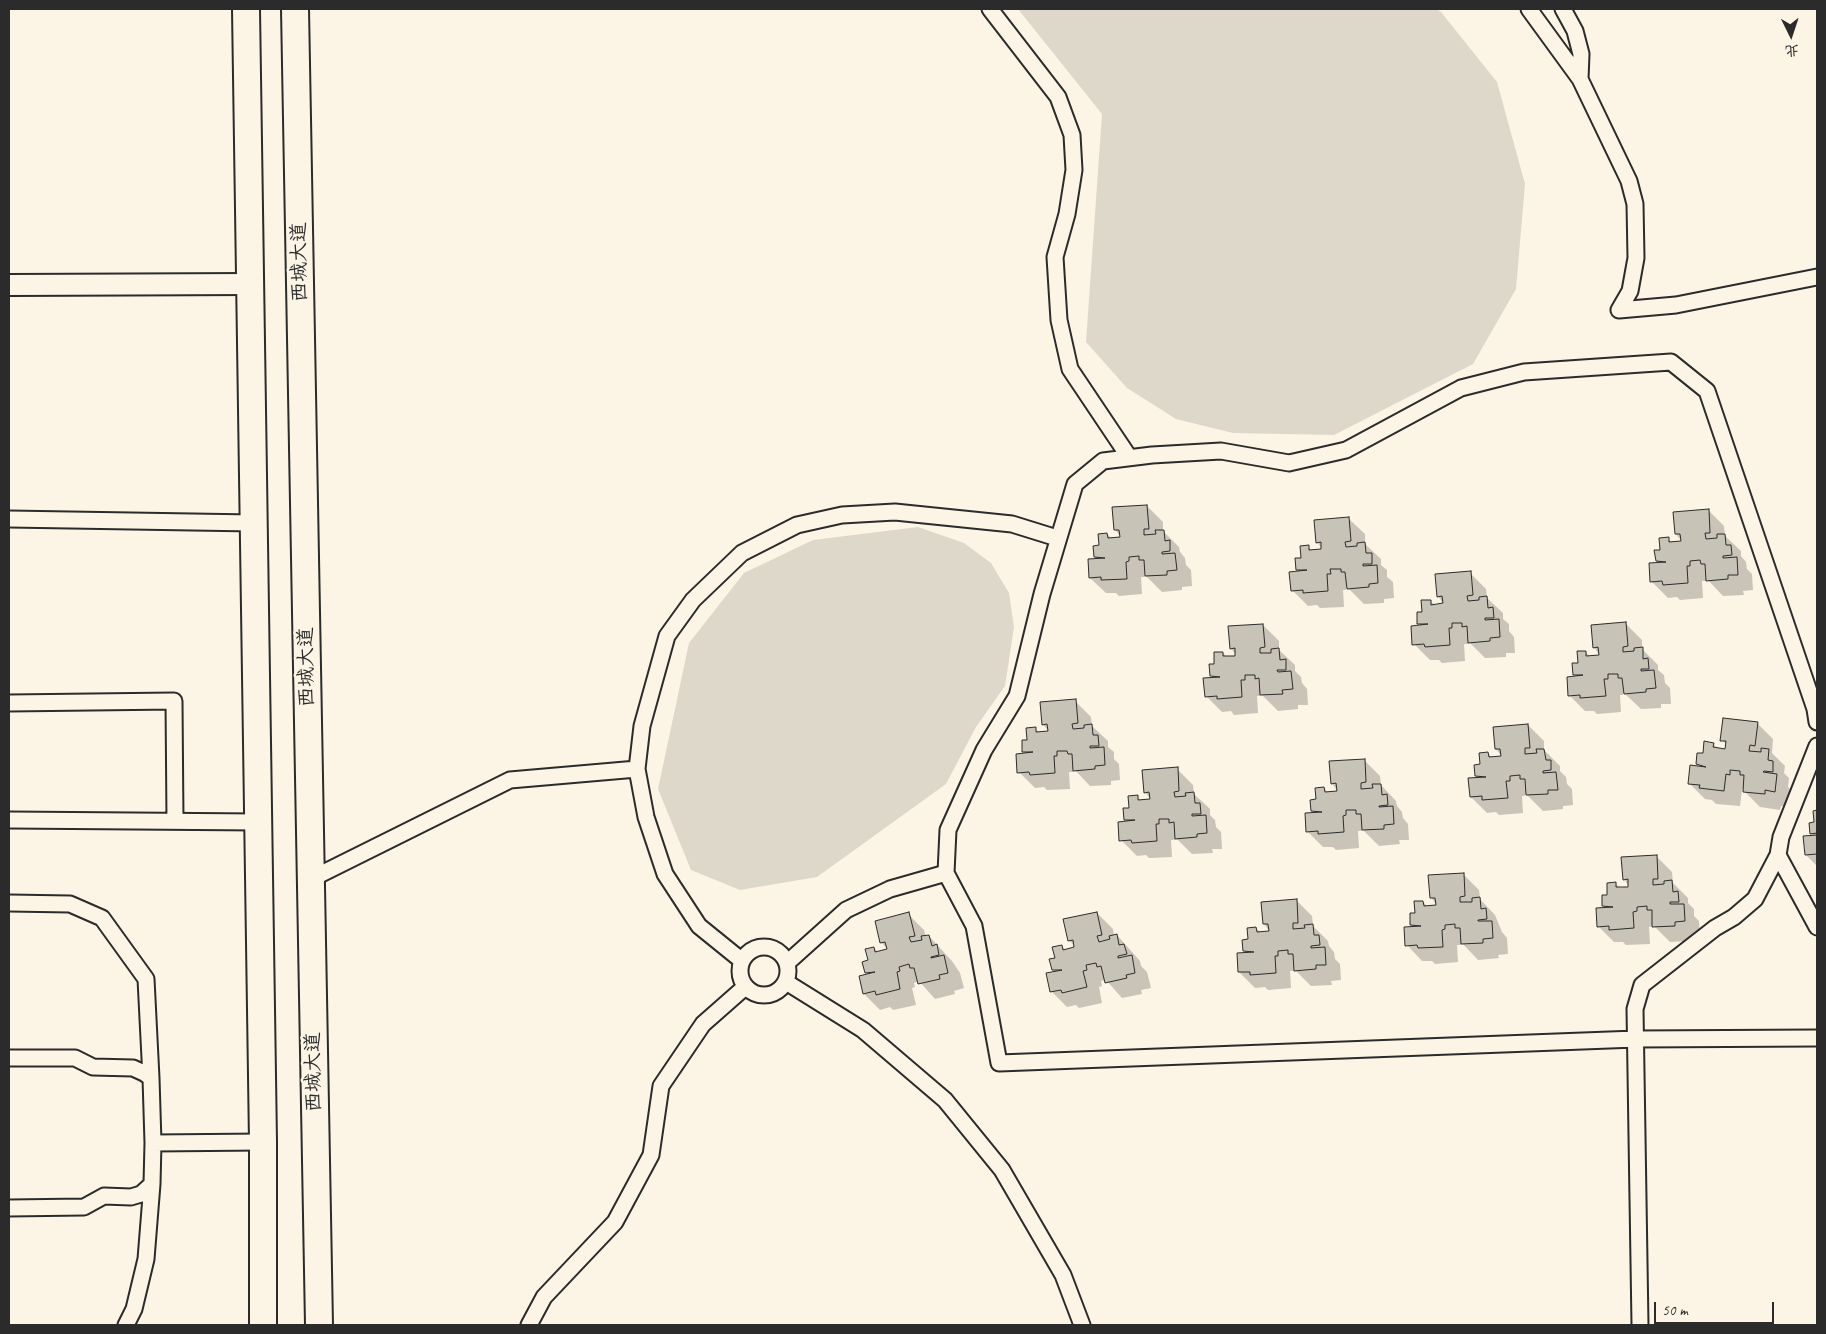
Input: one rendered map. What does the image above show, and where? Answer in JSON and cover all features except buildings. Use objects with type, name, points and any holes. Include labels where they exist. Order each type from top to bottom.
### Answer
[{"type":"highway","points":[[246,9],[263,1142],[263,1325]]},
{"type":"highway","name":"西城大道","points":[[295,9],[319,1325]]},
{"type":"street","points":[[990,9],[1058,97],[1072,135],[1074,170],[1067,214],[1055,256],[1060,320],[1070,368],[1129,457]]},
{"type":"street","points":[[1529,9],[1580,78],[1629,181],[1635,204],[1636,258],[1630,291],[1619,310],[1676,305],[1720,294],[1817,277]]},
{"type":"street","points":[[1562,9],[1575,31],[1581,54],[1580,78]]},
{"type":"street","points":[[9,285],[250,284]]},
{"type":"street","points":[[1817,722],[1815,709],[1707,391],[1671,362],[1524,372],[1461,388],[1346,450],[1289,463],[1221,451],[1129,457],[1103,461],[1075,484],[1058,538],[1017,696],[984,750],[948,830],[946,873],[974,926],[999,1063],[1636,1039],[1817,1038]]},
{"type":"street","points":[[742,960],[699,926],[665,874],[646,817],[637,769],[642,726],[667,636],[693,600],[742,553],[797,525],[842,515],[895,512],[1012,524],[1058,538]]},
{"type":"street","points":[[9,519],[254,523]]},
{"type":"street","points":[[9,702],[174,701],[175,821]]},
{"type":"street","points":[[1640,1325],[1635,1009],[1642,986],[1701,938],[1734,917],[1755,899],[1778,855],[1780,837],[1817,746]]},
{"type":"street","points":[[311,879],[510,780],[637,769]]},
{"type":"street","points":[[9,820],[258,822]]},
{"type":"street","points":[[1778,855],[1817,927]]},
{"type":"street","points":[[788,962],[846,910],[890,889],[946,873]]},
{"type":"street","points":[[9,903],[70,904],[102,918],[146,979],[153,1143],[152,1184],[146,1258],[134,1309],[126,1325]]},
{"type":"street","points":[[766,946],[775,948],[788,962],[789,972],[786,982],[772,994],[762,995],[753,993],[745,987],[740,979],[739,969],[742,960],[748,952],[756,947],[766,946]]},
{"type":"street","points":[[786,982],[864,1030],[945,1100],[1002,1170],[1063,1276],[1082,1325]]},
{"type":"street","points":[[529,1325],[544,1296],[615,1222],[651,1156],[661,1086],[703,1024],[745,987]]},
{"type":"street","points":[[9,1058],[75,1058],[93,1067],[132,1068],[151,1078]]},
{"type":"street","points":[[153,1143],[263,1142]]},
{"type":"street","points":[[9,1208],[84,1208],[104,1196],[131,1197],[141,1194],[152,1184]]},
{"type":"shaded area","points":[[1018,9],[1436,9],[1441,12],[1497,82],[1525,184],[1516,289],[1473,364],[1334,435],[1233,433],[1176,419],[1127,388],[1086,342],[1102,114]]},
{"type":"shaded area","points":[[918,527],[964,543],[991,563],[1009,593],[1014,627],[1005,686],[976,727],[946,784],[817,877],[740,890],[691,870],[658,789],[689,643],[744,573],[813,540]]}]
